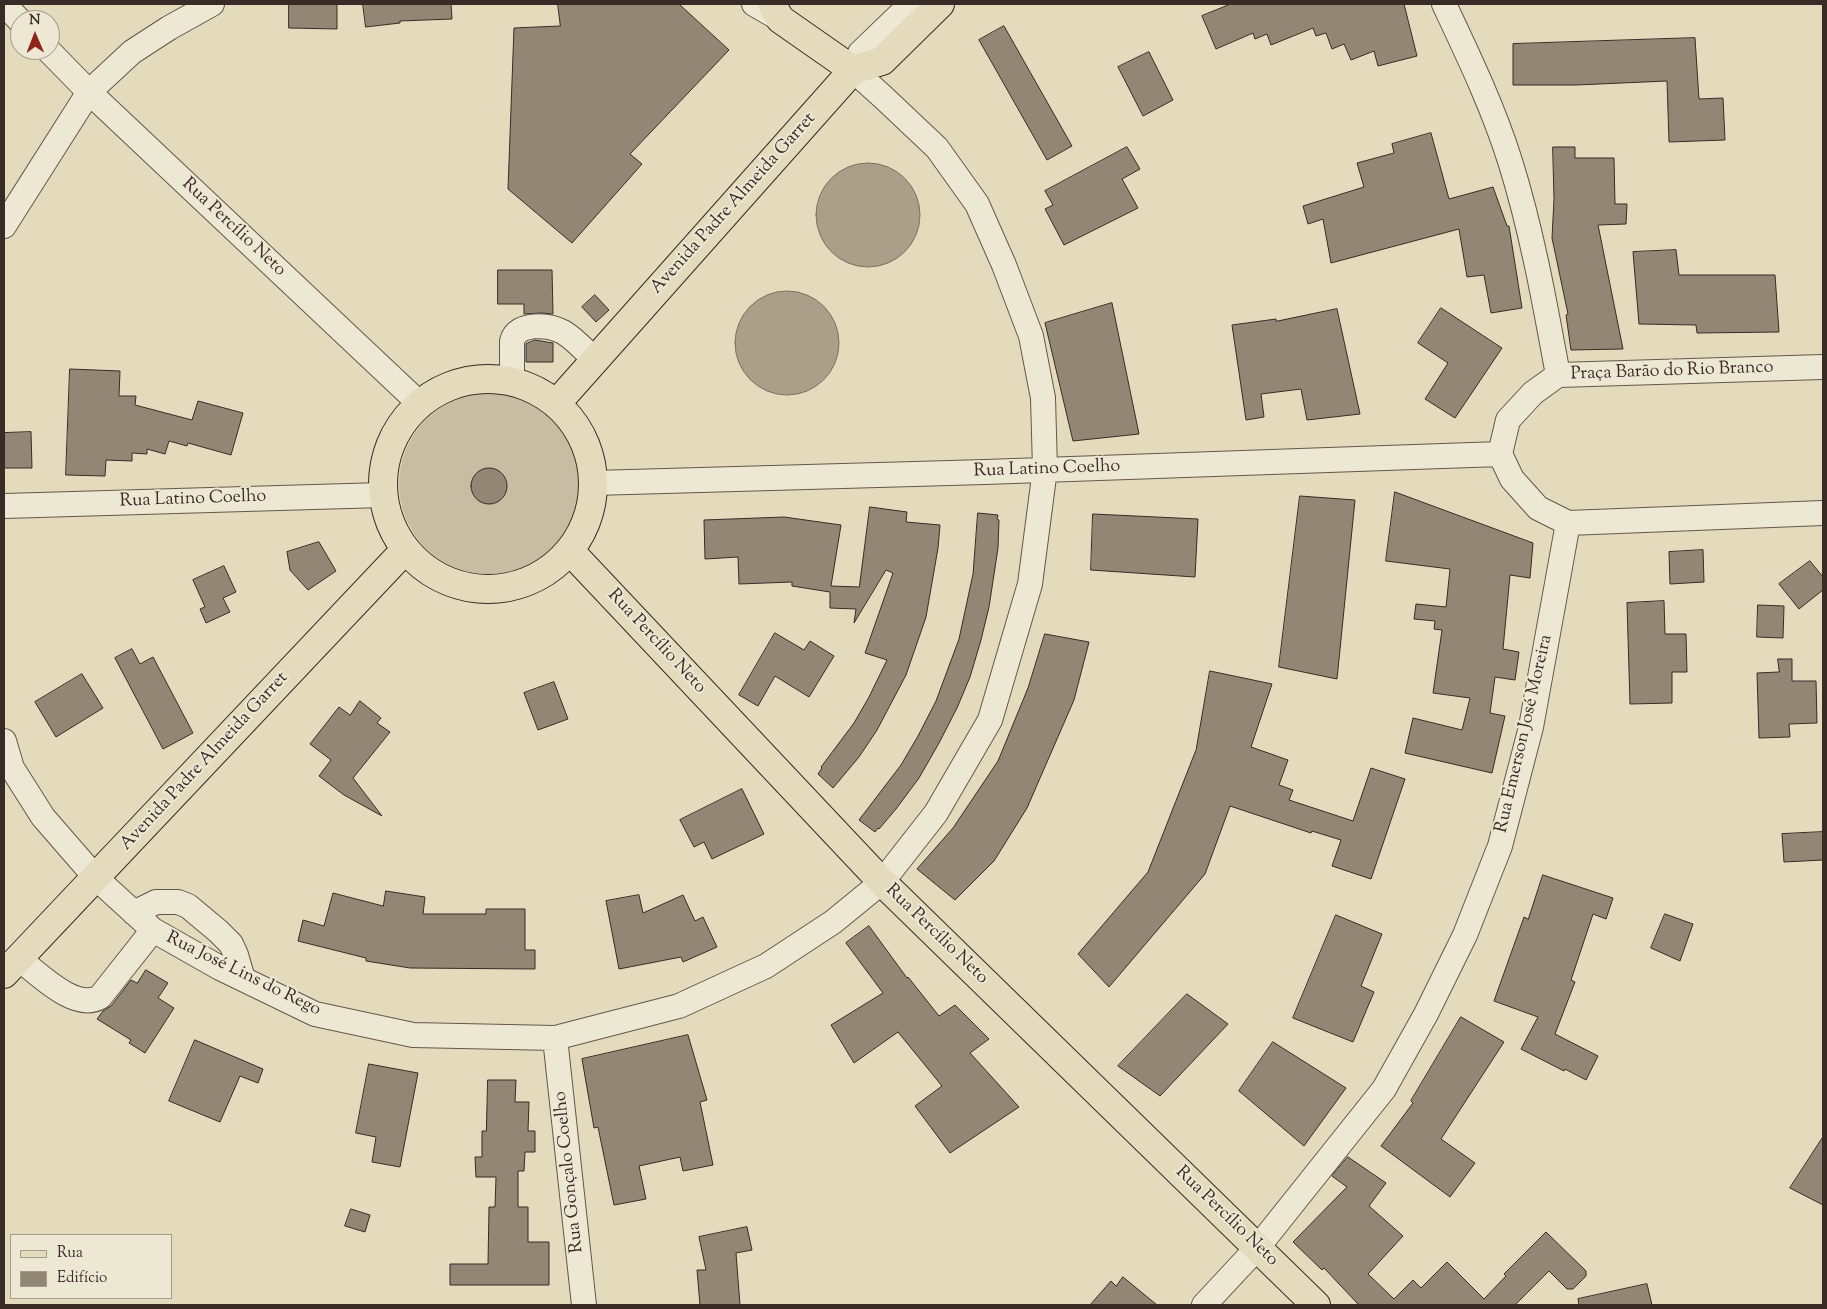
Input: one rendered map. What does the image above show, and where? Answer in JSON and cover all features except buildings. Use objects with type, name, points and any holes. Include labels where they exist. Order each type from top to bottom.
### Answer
[{"type":"main road","points":[[853,70],[882,60],[940,4]]},
{"type":"main road","name":"Rua José Lins do Rego","points":[[776,11],[853,70]]},
{"type":"main road","name":"Avenida Padre Almeida Garret","points":[[556,404],[853,70]]},
{"type":"main road","points":[[488,379],[512,382],[535,390],[556,404],[572,420],[584,440],[591,461],[594,483],[592,502],[588,519],[580,536],[570,551],[550,569],[527,582],[501,589],[474,589],[448,582],[424,568],[405,550],[394,533],[387,514],[383,495],[383,474],[387,454],[392,442],[406,418],[420,404],[441,391],[464,382],[488,379]]},
{"type":"main road","name":"Avenida Padre Almeida Garret","points":[[11,966],[405,550]]},
{"type":"main road","name":"Rua Percílio Neto","points":[[570,551],[882,882],[1316,1305]]},
{"type":"street","points":[[4,226],[89,92],[132,52],[169,28],[212,4]]},
{"type":"street","name":"Rua José Lins do Rego","points":[[754,4],[776,11]]},
{"type":"street","name":"Avenida Padre Almeida Garret","points":[[853,70],[860,53],[911,4]]},
{"type":"street","points":[[1444,4],[1480,80],[1510,161],[1533,249],[1558,376]]},
{"type":"street","name":"Rua Percílio Neto","points":[[58,60],[89,92],[420,404]]},
{"type":"street","name":"Rua José Lins do Rego","points":[[4,741],[12,768],[43,817],[96,878],[153,930],[243,979],[315,1014],[413,1035],[555,1038],[679,1006],[766,966],[833,922],[882,882],[936,813],[990,720],[1030,584],[1045,469],[1043,398],[1031,336],[1004,265],[977,204],[936,148],[853,70]]},
{"type":"street","points":[[512,382],[514,334],[525,328],[552,328],[562,332],[595,360]]},
{"type":"street","name":"Praça Barão do Rio Branco","points":[[1500,454],[1508,420],[1533,393],[1558,376],[1823,367]]},
{"type":"street","points":[[1500,454],[1512,479],[1538,508],[1568,523],[1823,514]]},
{"type":"street","name":"Rua Latino Coelho","points":[[594,483],[1500,454]]},
{"type":"street","name":"Rua Latino Coelho","points":[[4,506],[383,495]]},
{"type":"street","name":"Rua Emerson José Moreira","points":[[1204,1305],[1258,1247],[1384,1089],[1426,1014],[1465,934],[1500,846],[1531,727],[1568,523]]},
{"type":"street","points":[[134,913],[156,902],[178,902],[188,906],[231,944],[243,979]]},
{"type":"street","points":[[11,966],[67,995],[83,1001],[94,1000],[100,997],[153,930]]},
{"type":"street","name":"Rua Gonçalo Coelho","points":[[555,1038],[584,1305]]},
{"type":"shaded area","points":[[868,163],[888,167],[897,171],[905,178],[912,186],[916,195],[920,215],[916,235],[912,244],[905,252],[897,259],[888,263],[868,267],[848,263],[839,259],[831,252],[824,244],[820,235],[816,215],[820,195],[824,186],[831,178],[839,171],[848,167]]},
{"type":"shaded area","points":[[787,291],[807,295],[816,299],[824,306],[831,314],[835,323],[839,343],[835,363],[831,372],[824,380],[816,387],[807,391],[787,395],[767,391],[758,387],[750,380],[743,372],[739,363],[735,343],[739,323],[743,314],[750,306],[758,299],[767,295]]},
{"type":"shaded area","points":[[489,394],[507,396],[523,401],[539,409],[553,420],[564,434],[572,450],[577,466],[579,484],[577,502],[572,518],[564,534],[553,548],[539,559],[523,567],[507,572],[489,574],[471,572],[455,567],[439,559],[425,548],[414,534],[406,518],[401,502],[399,484],[401,466],[406,450],[414,434],[425,420],[439,409],[455,401],[471,396]]}]
